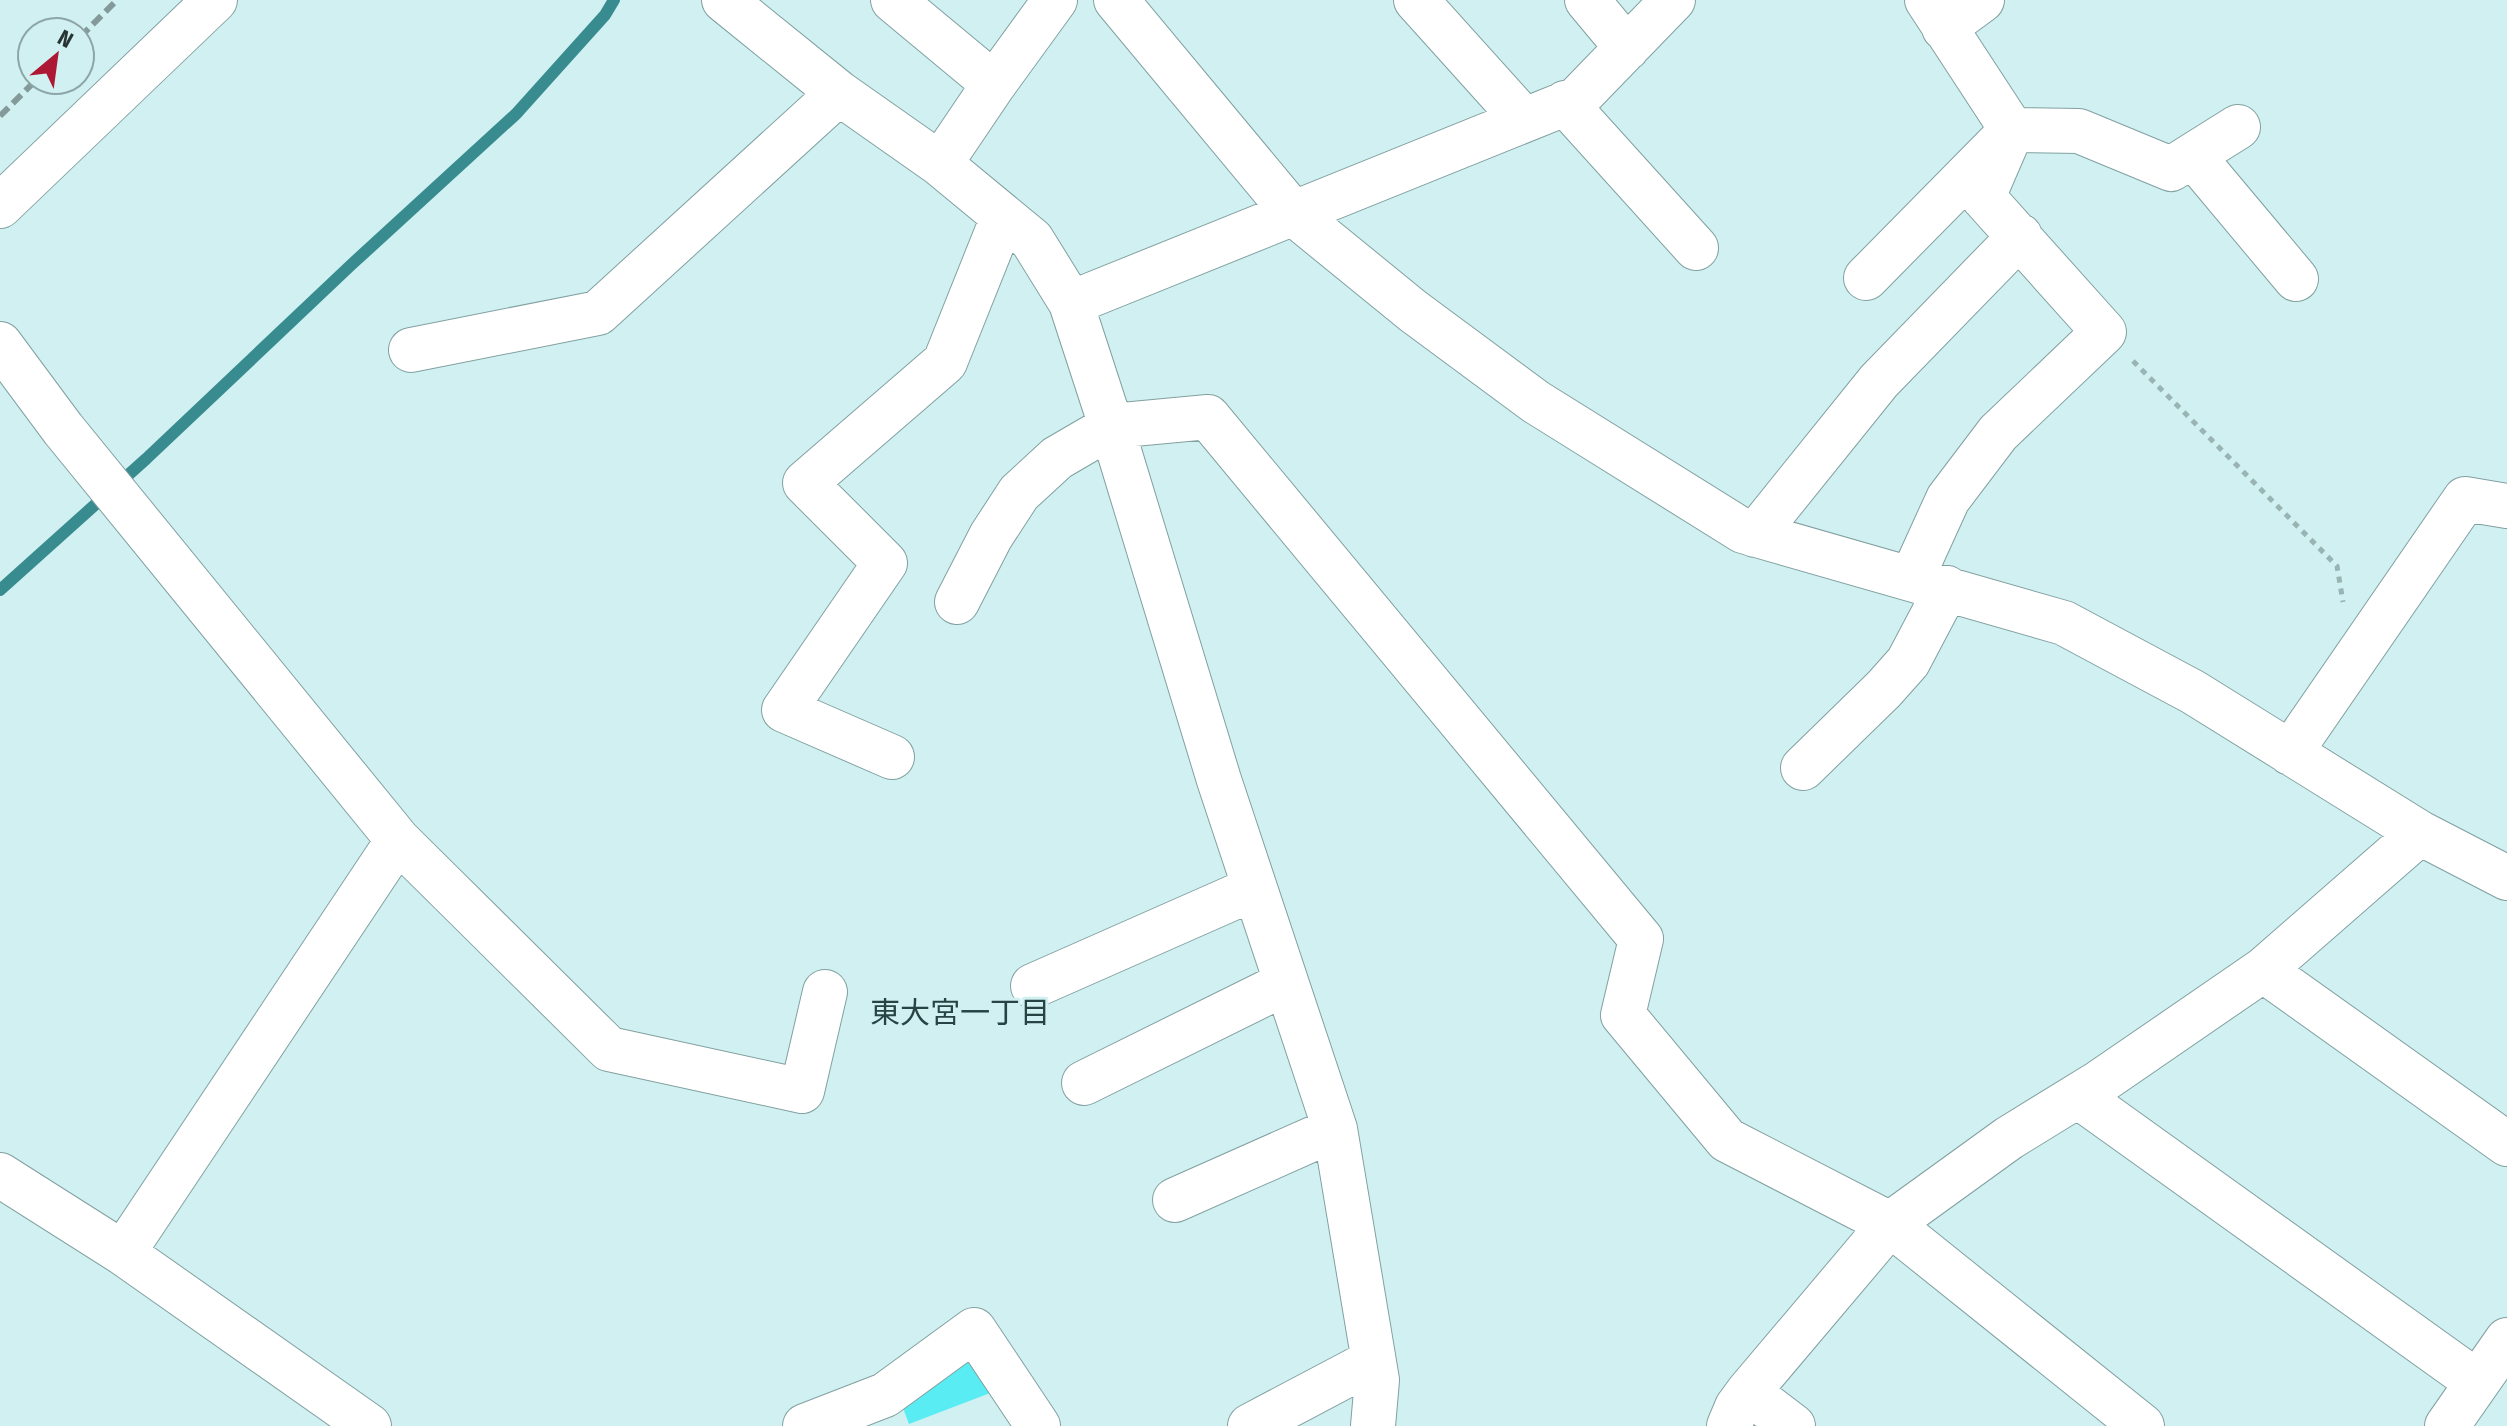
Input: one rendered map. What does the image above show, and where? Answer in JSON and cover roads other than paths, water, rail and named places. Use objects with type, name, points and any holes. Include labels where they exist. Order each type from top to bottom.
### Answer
[{"type":"street","points":[[0,206],[215,0]]},
{"type":"street","points":[[724,0],[839,93],[940,164],[1032,240],[1071,303],[1112,426],[1219,780],[1335,1129],[1377,1380],[1373,1426]]},
{"type":"street","points":[[893,0],[994,84]]},
{"type":"street","points":[[940,164],[1055,0]]},
{"type":"street","points":[[1116,0],[1294,214],[1413,311],[1536,402],[1743,531],[2064,623],[2193,692],[2420,833],[2506,874]]},
{"type":"street","points":[[1416,0],[1524,120]]},
{"type":"street","points":[[1587,0],[1627,48]]},
{"type":"street","points":[[1071,303],[1577,99],[1673,0]]},
{"type":"street","points":[[1982,0],[1936,14],[2012,130]]},
{"type":"street","points":[[411,350],[598,313],[839,93]]},
{"type":"street","points":[[1565,103],[1696,248]]},
{"type":"street","points":[[1866,278],[2012,130],[2079,131],[2171,169],[2238,127]]},
{"type":"street","points":[[1803,768],[1908,662],[1948,499],[1998,433],[2104,332],[1983,197],[2012,130]]},
{"type":"street","points":[[2193,156],[2296,279]]},
{"type":"street","points":[[892,757],[784,710],[885,563],[805,483],[945,362],[1003,217]]},
{"type":"street","points":[[1755,535],[1879,381],[2020,236]]},
{"type":"street","points":[[0,344],[63,429],[398,840],[609,1049],[802,1091],[825,992]]},
{"type":"street","points":[[957,602],[991,536],[1019,493],[1057,458],[1112,426],[1208,417],[1641,939],[1623,1015],[1727,1140],[1890,1224],[2142,1426]]},
{"type":"street","points":[[2290,753],[2465,499],[2507,506]]},
{"type":"street","points":[[1793,1426],[1739,1409],[1890,1224],[2009,1138],[2078,1096],[2263,970],[2420,833]]},
{"type":"street","points":[[123,1253],[398,840]]},
{"type":"street","points":[[1033,986],[1255,888]]},
{"type":"street","points":[[2263,970],[2507,1144]]},
{"type":"street","points":[[1084,1083],[1286,983]]},
{"type":"street","points":[[2078,1096],[2477,1382]]},
{"type":"street","points":[[1175,1200],[1335,1129]]},
{"type":"street","points":[[0,1175],[123,1253],[369,1426]]},
{"type":"street","points":[[805,1426],[890,1411],[974,1330],[1038,1426]]},
{"type":"street","points":[[2447,1426],[2507,1340]]},
{"type":"street","points":[[1250,1426],[1373,1361]]},
{"type":"waterway","points":[[0,590],[146,459],[516,114],[605,15],[614,0]]},
{"type":"railway","points":[[96,21],[117,0]]},
{"type":"railway","points":[[0,116],[20,96]]},
{"type":"district","name":"東大宮一丁目","points":[[960,1013]]}]
